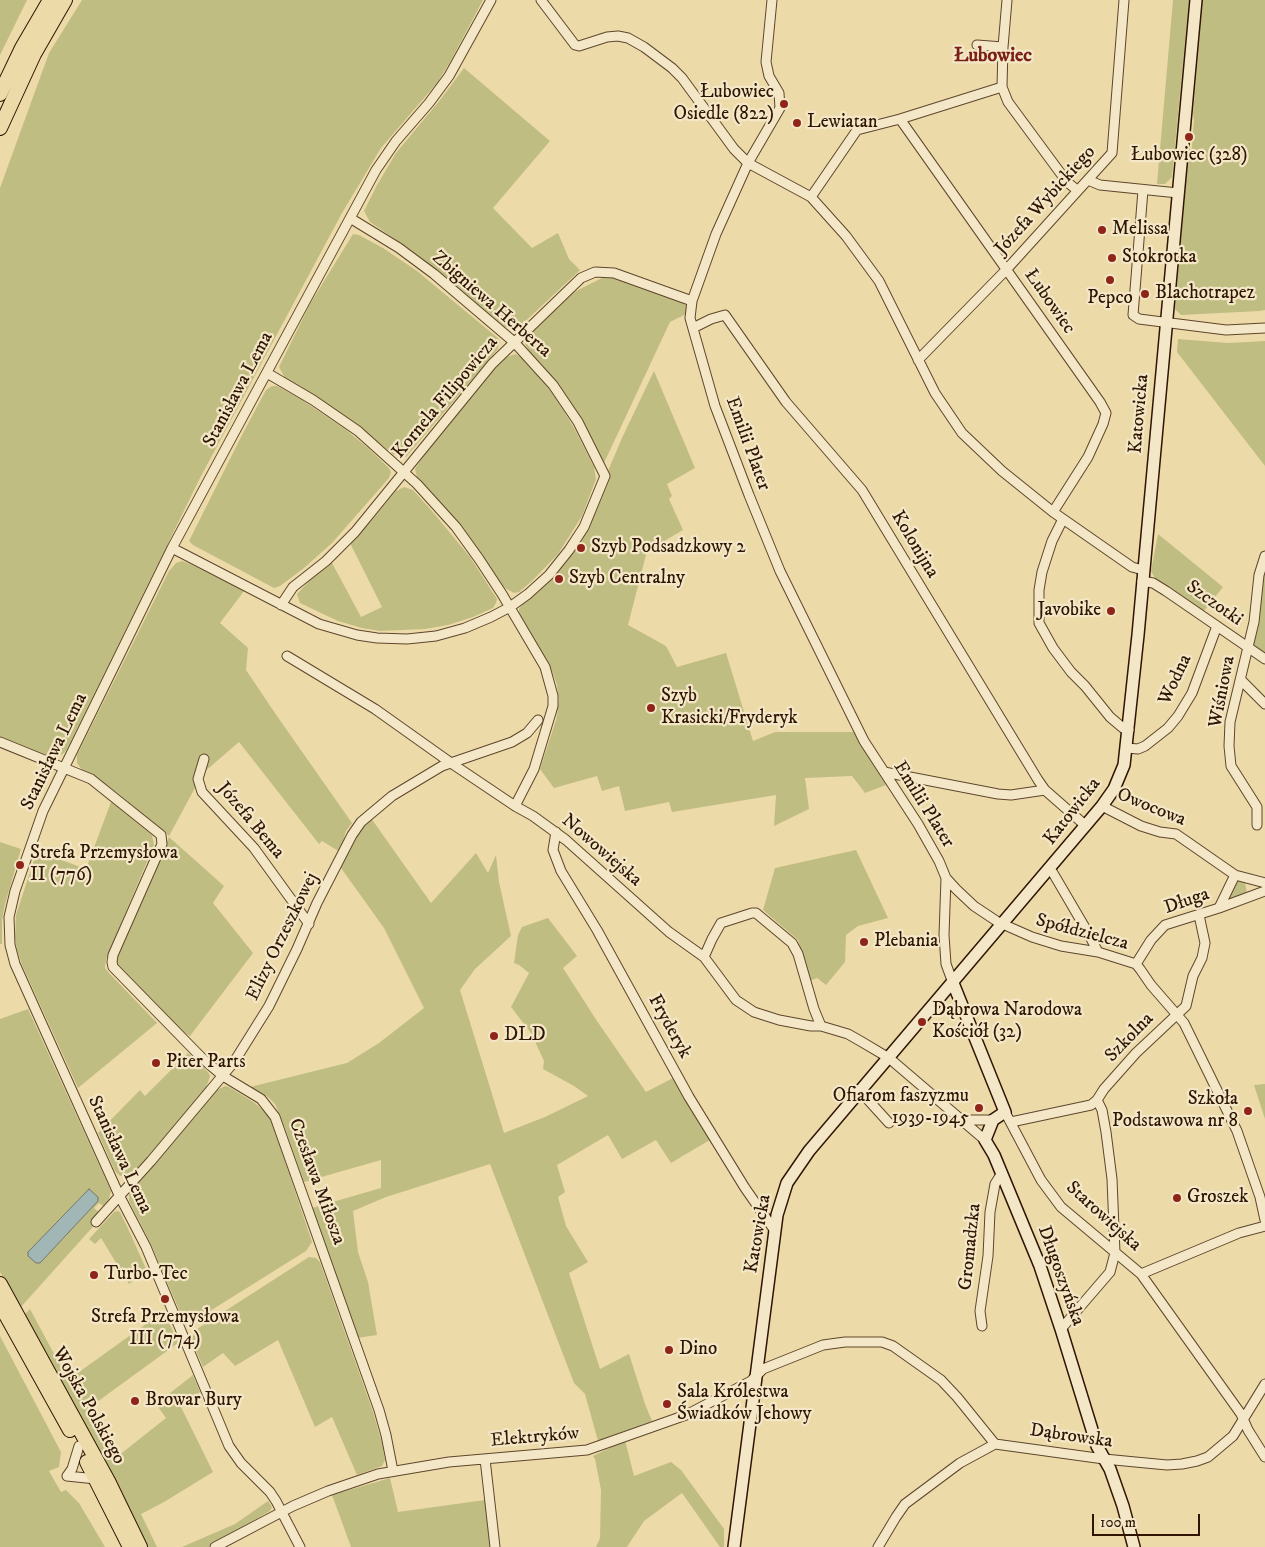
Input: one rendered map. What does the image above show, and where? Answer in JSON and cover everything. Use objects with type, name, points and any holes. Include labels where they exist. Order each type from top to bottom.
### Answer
[{"type":"main road","points":[[0,94],[22,48],[50,0]]},
{"type":"main road","points":[[0,128],[34,54],[65,0]]},
{"type":"main road","name":"Wojska Polskiego","points":[[0,1284],[108,1481],[140,1547]]},
{"type":"main road","name":"Wojska Polskiego","points":[[0,1304],[96,1479],[130,1547]]},
{"type":"street","name":"Stanisława Lema","points":[[300,1547],[270,1492],[241,1463],[230,1446],[146,1247],[119,1194],[15,964],[8,935],[12,902],[43,811],[172,548],[384,158],[449,76],[491,0]]},
{"type":"street","name":"Szczotki","points":[[541,0],[575,45],[579,46],[618,36],[628,38],[644,46],[672,68],[702,104],[734,149],[748,163],[811,197],[846,236],[879,281],[935,393],[962,433],[1002,471],[1053,512],[1265,659]]},
{"type":"street","name":"Emilii Plater","points":[[772,0],[766,62],[769,76],[779,93],[780,108],[748,163],[716,234],[692,300],[690,318],[715,406],[748,495],[780,571],[858,730],[918,824],[939,861],[946,878],[974,906],[1003,924]]},
{"type":"street","points":[[1007,0],[1002,87],[1008,102],[1063,177],[1078,190]]},
{"type":"street","name":"Józefa Wybickiego","points":[[918,360],[1006,270],[1112,153],[1124,0]]},
{"type":"street","name":"Katowicka","points":[[734,1547],[774,1231],[780,1199],[787,1183],[809,1152],[860,1091],[1086,826],[1102,806],[1119,779],[1124,765],[1196,0]]},
{"type":"street","points":[[976,45],[1003,47]]},
{"type":"street","points":[[811,197],[857,130],[900,119],[1002,87]]},
{"type":"street","name":"Łubowiec","points":[[900,119],[1106,413],[1088,457],[1053,512]]},
{"type":"street","points":[[1088,180],[1100,186],[1178,193]]},
{"type":"street","points":[[1143,190],[1133,315],[1139,319],[1226,330],[1265,328]]},
{"type":"street","name":"Zbigniewa Herberta","points":[[172,548],[309,620],[367,637],[397,639],[426,637],[456,631],[484,621],[510,607],[538,585],[555,568],[569,550],[588,518],[605,476],[578,422],[544,373],[514,342],[421,264],[350,218]]},
{"type":"street","name":"Kornela Filipowicza","points":[[281,605],[293,587],[348,540],[483,374],[581,278],[595,272],[614,273],[692,300]]},
{"type":"street","name":"Kolonijna","points":[[693,328],[706,320],[725,315],[786,402],[862,490],[1045,790],[1086,826]]},
{"type":"street","points":[[266,373],[330,411],[358,431],[404,471],[436,504],[468,543],[510,607],[545,668],[553,696],[551,717],[537,761],[515,806]]},
{"type":"street","points":[[1063,519],[1052,541],[1042,572],[1039,623],[1053,648],[1071,672],[1110,717],[1128,730]]},
{"type":"street","name":"Wiśniowa","points":[[1257,825],[1257,807],[1231,766],[1230,722],[1254,622],[1259,575],[1265,556]]},
{"type":"street","name":"Wodna","points":[[1127,748],[1138,749],[1146,746],[1168,728],[1178,716],[1192,693],[1217,626]]},
{"type":"street","name":"Nowowiejska","points":[[287,656],[375,709],[451,763],[556,832],[668,932],[704,957],[736,1000],[754,1012],[779,1020],[821,1026],[848,1034],[889,1058]]},
{"type":"street","points":[[1241,680],[1265,704]]},
{"type":"street","name":"Elizy Orzeszkowej","points":[[96,1222],[234,1062],[269,1006],[309,924],[317,903],[352,835],[361,822],[392,796],[442,766],[512,742],[527,733],[538,720]]},
{"type":"street","name":"Czesława Miłosza","points":[[0,742],[86,776],[102,786],[153,828],[162,838],[159,850],[113,955],[112,964],[116,972],[210,1065],[223,1076],[261,1099],[271,1110],[279,1124],[382,1420],[393,1471]]},
{"type":"street","name":"Józefa Bema","points":[[204,759],[198,779],[202,792],[254,848],[309,924]]},
{"type":"street","points":[[884,772],[998,794],[1011,795],[1045,790]]},
{"type":"street","name":"Owocowa","points":[[1102,806],[1141,826],[1160,832],[1176,834],[1235,875],[1265,883]]},
{"type":"street","name":"Fryderyk","points":[[556,832],[553,850],[561,870],[597,930],[689,1097],[774,1231]]},
{"type":"street","points":[[1049,869],[1078,914],[1098,952]]},
{"type":"street","points":[[1220,908],[1235,875]]},
{"type":"street","name":"Emilii Plater","points":[[946,878],[944,935],[946,964],[952,983]]},
{"type":"street","points":[[1245,879],[1250,888],[1248,897]]},
{"type":"street","name":"Długa","points":[[1136,964],[1151,940],[1165,925],[1220,908],[1265,891]]},
{"type":"street","points":[[704,957],[721,923],[756,913],[792,943],[798,954],[821,1026]]},
{"type":"street","name":"Szkolna","points":[[1097,1100],[1104,1089],[1136,1053],[1186,1006],[1193,976],[1202,958],[1205,943],[1199,915]]},
{"type":"street","name":"Spółdzielcza","points":[[1003,924],[1032,937],[1061,946],[1098,952],[1136,964],[1184,1023],[1237,1131],[1260,1197],[1265,1220]]},
{"type":"street","name":"Starowiejska","points":[[952,983],[1008,1117],[1041,1180],[1061,1207],[1141,1274],[1241,1414],[1265,1457]]},
{"type":"street","name":"Długoszyńska","points":[[889,1058],[985,1140],[994,1155],[1040,1266],[1062,1329],[1097,1446],[1110,1469],[1123,1506],[1134,1547]]},
{"type":"street","points":[[860,1091],[889,1123]]},
{"type":"street","points":[[963,1120],[993,1120],[1091,1105],[1097,1100],[1102,1110],[1110,1169],[1115,1254],[1110,1272],[1062,1329]]},
{"type":"street","points":[[985,1140],[993,1120]]},
{"type":"street","name":"Gromadzka","points":[[982,1326],[980,1311],[988,1256],[990,1212],[995,1184],[1002,1173]]},
{"type":"street","points":[[1141,1274],[1239,1233],[1265,1226]]},
{"type":"street","name":"Elektryków","points":[[215,1547],[282,1512],[328,1491],[393,1471],[485,1459],[587,1450],[686,1415],[751,1381],[763,1369],[823,1345],[845,1342],[882,1342],[893,1346],[941,1380],[995,1444]]},
{"type":"street","name":"Dąbrowska","points":[[995,1444],[1104,1459],[1167,1465],[1197,1461],[1208,1457],[1233,1436],[1265,1384]]},
{"type":"street","points":[[878,1547],[905,1504],[960,1463],[995,1444]]},
{"type":"street","points":[[78,1446],[72,1469],[67,1476],[96,1479]]},
{"type":"street","points":[[485,1459],[495,1547]]},
{"type":"shaded area","points":[[0,0],[27,0],[0,55]]},
{"type":"shaded area","points":[[82,0],[483,0],[437,83],[381,148],[342,213],[200,478],[67,749],[58,757],[47,756],[0,737],[0,188],[49,53]]},
{"type":"shaded area","points":[[1173,0],[1189,0],[1172,177],[1165,184],[1157,184]]},
{"type":"shaded area","points":[[1203,0],[1265,0],[1265,310],[1260,311],[1181,315],[1175,309],[1188,163],[1191,157]]},
{"type":"shaded area","points":[[464,68],[550,141],[493,208],[532,248],[558,233],[569,259],[580,270],[516,330],[505,327],[414,252],[370,222],[364,211],[396,153]]},
{"type":"shaded area","points":[[353,234],[359,235],[383,248],[417,271],[499,339],[500,343],[497,350],[406,457],[393,454],[349,420],[285,378],[279,367],[310,304]]},
{"type":"shaded area","points":[[604,277],[615,278],[684,302],[687,309],[686,314],[670,322],[604,463],[567,398],[525,344],[528,336],[572,294]]},
{"type":"shaded area","points":[[1178,339],[1228,343],[1265,341],[1265,466],[1177,352]]},
{"type":"shaded area","points":[[515,354],[521,357],[550,390],[562,408],[594,467],[596,479],[582,516],[558,554],[532,581],[519,592],[514,593],[503,587],[459,524],[417,477],[415,469],[430,446],[494,368],[504,358]]},
{"type":"shaded area","points":[[654,371],[695,468],[667,484],[672,496],[669,499],[683,530],[647,551],[628,625],[666,646],[677,667],[726,653],[753,741],[775,732],[854,732],[886,785],[865,793],[852,776],[805,778],[809,809],[774,826],[776,795],[672,812],[669,802],[625,811],[619,786],[602,791],[597,776],[554,788],[540,769],[556,720],[559,701],[557,685],[552,671],[519,615],[519,609],[522,604],[556,575],[579,544],[601,500],[610,477],[608,471],[622,438]]},
{"type":"shaded area","points":[[272,386],[277,386],[302,400],[345,429],[367,447],[391,472],[389,478],[332,543],[304,568],[280,586],[274,588],[193,545],[189,541],[266,390]]},
{"type":"shaded area","points":[[404,487],[413,490],[470,557],[497,599],[493,608],[448,625],[425,629],[380,631],[338,621],[300,603],[297,594],[331,561],[361,617],[382,607],[350,543],[396,491]]},
{"type":"shaded area","points":[[1158,534],[1223,587],[1204,611],[1156,580],[1151,571]]},
{"type":"shaded area","points":[[182,561],[244,591],[220,623],[248,648],[246,670],[352,823],[346,831],[340,852],[322,841],[319,844],[239,742],[203,773],[169,836],[119,794],[100,780],[83,771],[77,763],[77,755],[169,571],[176,563]]},
{"type":"shaded area","points":[[1265,565],[1265,654],[1251,644]]},
{"type":"shaded area","points":[[111,802],[152,835],[154,845],[106,959],[105,968],[157,1023],[78,1088],[22,965],[15,938],[16,915],[37,851],[86,869]]},
{"type":"shaded area","points":[[371,818],[431,903],[476,853],[488,873],[496,855],[499,882],[511,936],[475,969],[460,990],[504,1133],[545,1117],[588,1096],[543,1069],[544,1061],[531,1033],[511,1007],[529,973],[514,963],[518,935],[522,927],[548,918],[577,956],[563,968],[646,1092],[673,1078],[711,1141],[671,1163],[656,1140],[622,1159],[608,1135],[557,1165],[565,1192],[558,1197],[566,1226],[588,1262],[569,1273],[600,1369],[629,1354],[652,1421],[598,1441],[585,1394],[574,1383],[490,1164],[386,1197],[353,1211],[358,1252],[368,1282],[377,1335],[357,1338],[312,1208],[381,1188],[381,1160],[304,1182],[275,1104],[268,1097],[250,1087],[347,1063],[379,1043],[424,1008],[384,928],[341,868],[352,842]]},
{"type":"shaded area","points":[[169,837],[224,886],[213,903],[253,953],[190,1036],[178,1028],[118,967],[117,963],[117,956]]},
{"type":"shaded area","points":[[0,842],[21,849],[5,904],[2,920],[2,944],[0,944]]},
{"type":"shaded area","points":[[856,850],[888,918],[858,926],[846,935],[845,962],[826,985],[817,978],[809,981],[798,940],[763,910],[775,868]]},
{"type":"shaded area","points":[[1237,880],[1243,880],[1247,893],[1227,901]]},
{"type":"shaded area","points":[[28,1009],[111,1191],[109,1199],[103,1206],[99,1203],[94,1208],[101,1214],[99,1220],[20,1308],[0,1272],[0,1019]]},
{"type":"shaded area","points":[[188,1053],[208,1072],[210,1076],[206,1088],[132,1176],[120,1176],[115,1171],[98,1133],[140,1090],[145,1096]]},
{"type":"shaded area","points":[[1265,1084],[1265,1119],[1254,1085]]},
{"type":"shaded area","points":[[225,1086],[255,1103],[268,1115],[312,1242],[306,1251],[194,1321],[187,1321],[182,1317],[151,1244],[129,1201],[129,1194],[217,1090]]},
{"type":"shaded area","points":[[117,1211],[120,1212],[147,1271],[129,1284],[101,1238],[95,1244],[89,1239]]},
{"type":"shaded area","points":[[309,1257],[316,1258],[320,1262],[373,1412],[382,1443],[385,1460],[382,1466],[357,1475],[332,1417],[315,1427],[278,1340],[235,1366],[223,1353],[203,1367],[191,1339],[197,1329]]},
{"type":"shaded area","points":[[30,1309],[68,1380],[164,1311],[178,1343],[86,1410],[108,1455],[113,1460],[166,1418],[156,1404],[193,1375],[200,1392],[181,1407],[213,1472],[141,1514],[157,1547],[147,1547],[115,1480],[24,1315]]},
{"type":"shaded area","points":[[0,1336],[61,1452],[59,1467],[49,1471],[61,1492],[66,1490],[79,1503],[105,1547],[0,1547]]},
{"type":"shaded area","points":[[625,1440],[634,1476],[671,1462],[681,1470],[724,1529],[724,1547],[720,1547],[682,1493],[644,1521],[627,1547],[596,1547],[600,1538],[601,1490],[593,1456]]},
{"type":"shaded area","points":[[390,1478],[398,1512],[485,1500],[490,1547],[351,1547],[332,1495]]},
{"type":"shaded area","points":[[268,1501],[272,1507],[270,1511],[208,1547],[182,1547],[235,1524]]},
{"type":"water","points":[[89,1189],[98,1197],[98,1201],[40,1263],[36,1263],[28,1256],[28,1252]]},
{"type":"place","name":"Łubowiec Osiedle (822)","points":[[784,104]]},
{"type":"place","name":"Lewiatan","points":[[797,123]]},
{"type":"place","name":"Łubowiec (328)","points":[[1189,137]]},
{"type":"place","name":"Melissa","points":[[1102,230]]},
{"type":"place","name":"Stokrotka","points":[[1112,258]]},
{"type":"place","name":"Pepco","points":[[1110,280]]},
{"type":"place","name":"Blachotrapez","points":[[1145,294]]},
{"type":"place","name":"Szyb Podsadzkowy 2","points":[[581,548]]},
{"type":"place","name":"Szyb Centralny","points":[[559,579]]},
{"type":"place","name":"Javobike","points":[[1111,611]]},
{"type":"place","name":"Szyb Krasicki/Fryderyk","points":[[651,708]]},
{"type":"place","name":"Strefa Przemysłowa II (776)","points":[[20,865]]},
{"type":"place","name":"Plebania","points":[[864,942]]},
{"type":"place","name":"Dąbrowa Narodowa Kościół (32)","points":[[922,1022]]},
{"type":"place","name":"DLD","points":[[494,1036]]},
{"type":"place","name":"Piter Parts","points":[[156,1063]]},
{"type":"place","name":"Ofiarom faszyzmu 1939-1945","points":[[979,1108]]},
{"type":"place","name":"Szkoła Podstawowa nr 8","points":[[1248,1111]]},
{"type":"place","name":"Groszek","points":[[1177,1198]]},
{"type":"place","name":"Turbo-Tec","points":[[94,1275]]},
{"type":"place","name":"Strefa Przemysłowa III (774)","points":[[165,1299]]},
{"type":"place","name":"Dino","points":[[669,1350]]},
{"type":"place","name":"Browar Bury","points":[[135,1401]]},
{"type":"place","name":"Sala Królestwa Świadków Jehowy","points":[[667,1404]]},
{"type":"district","name":"Łubowiec","points":[[993,57]]}]
